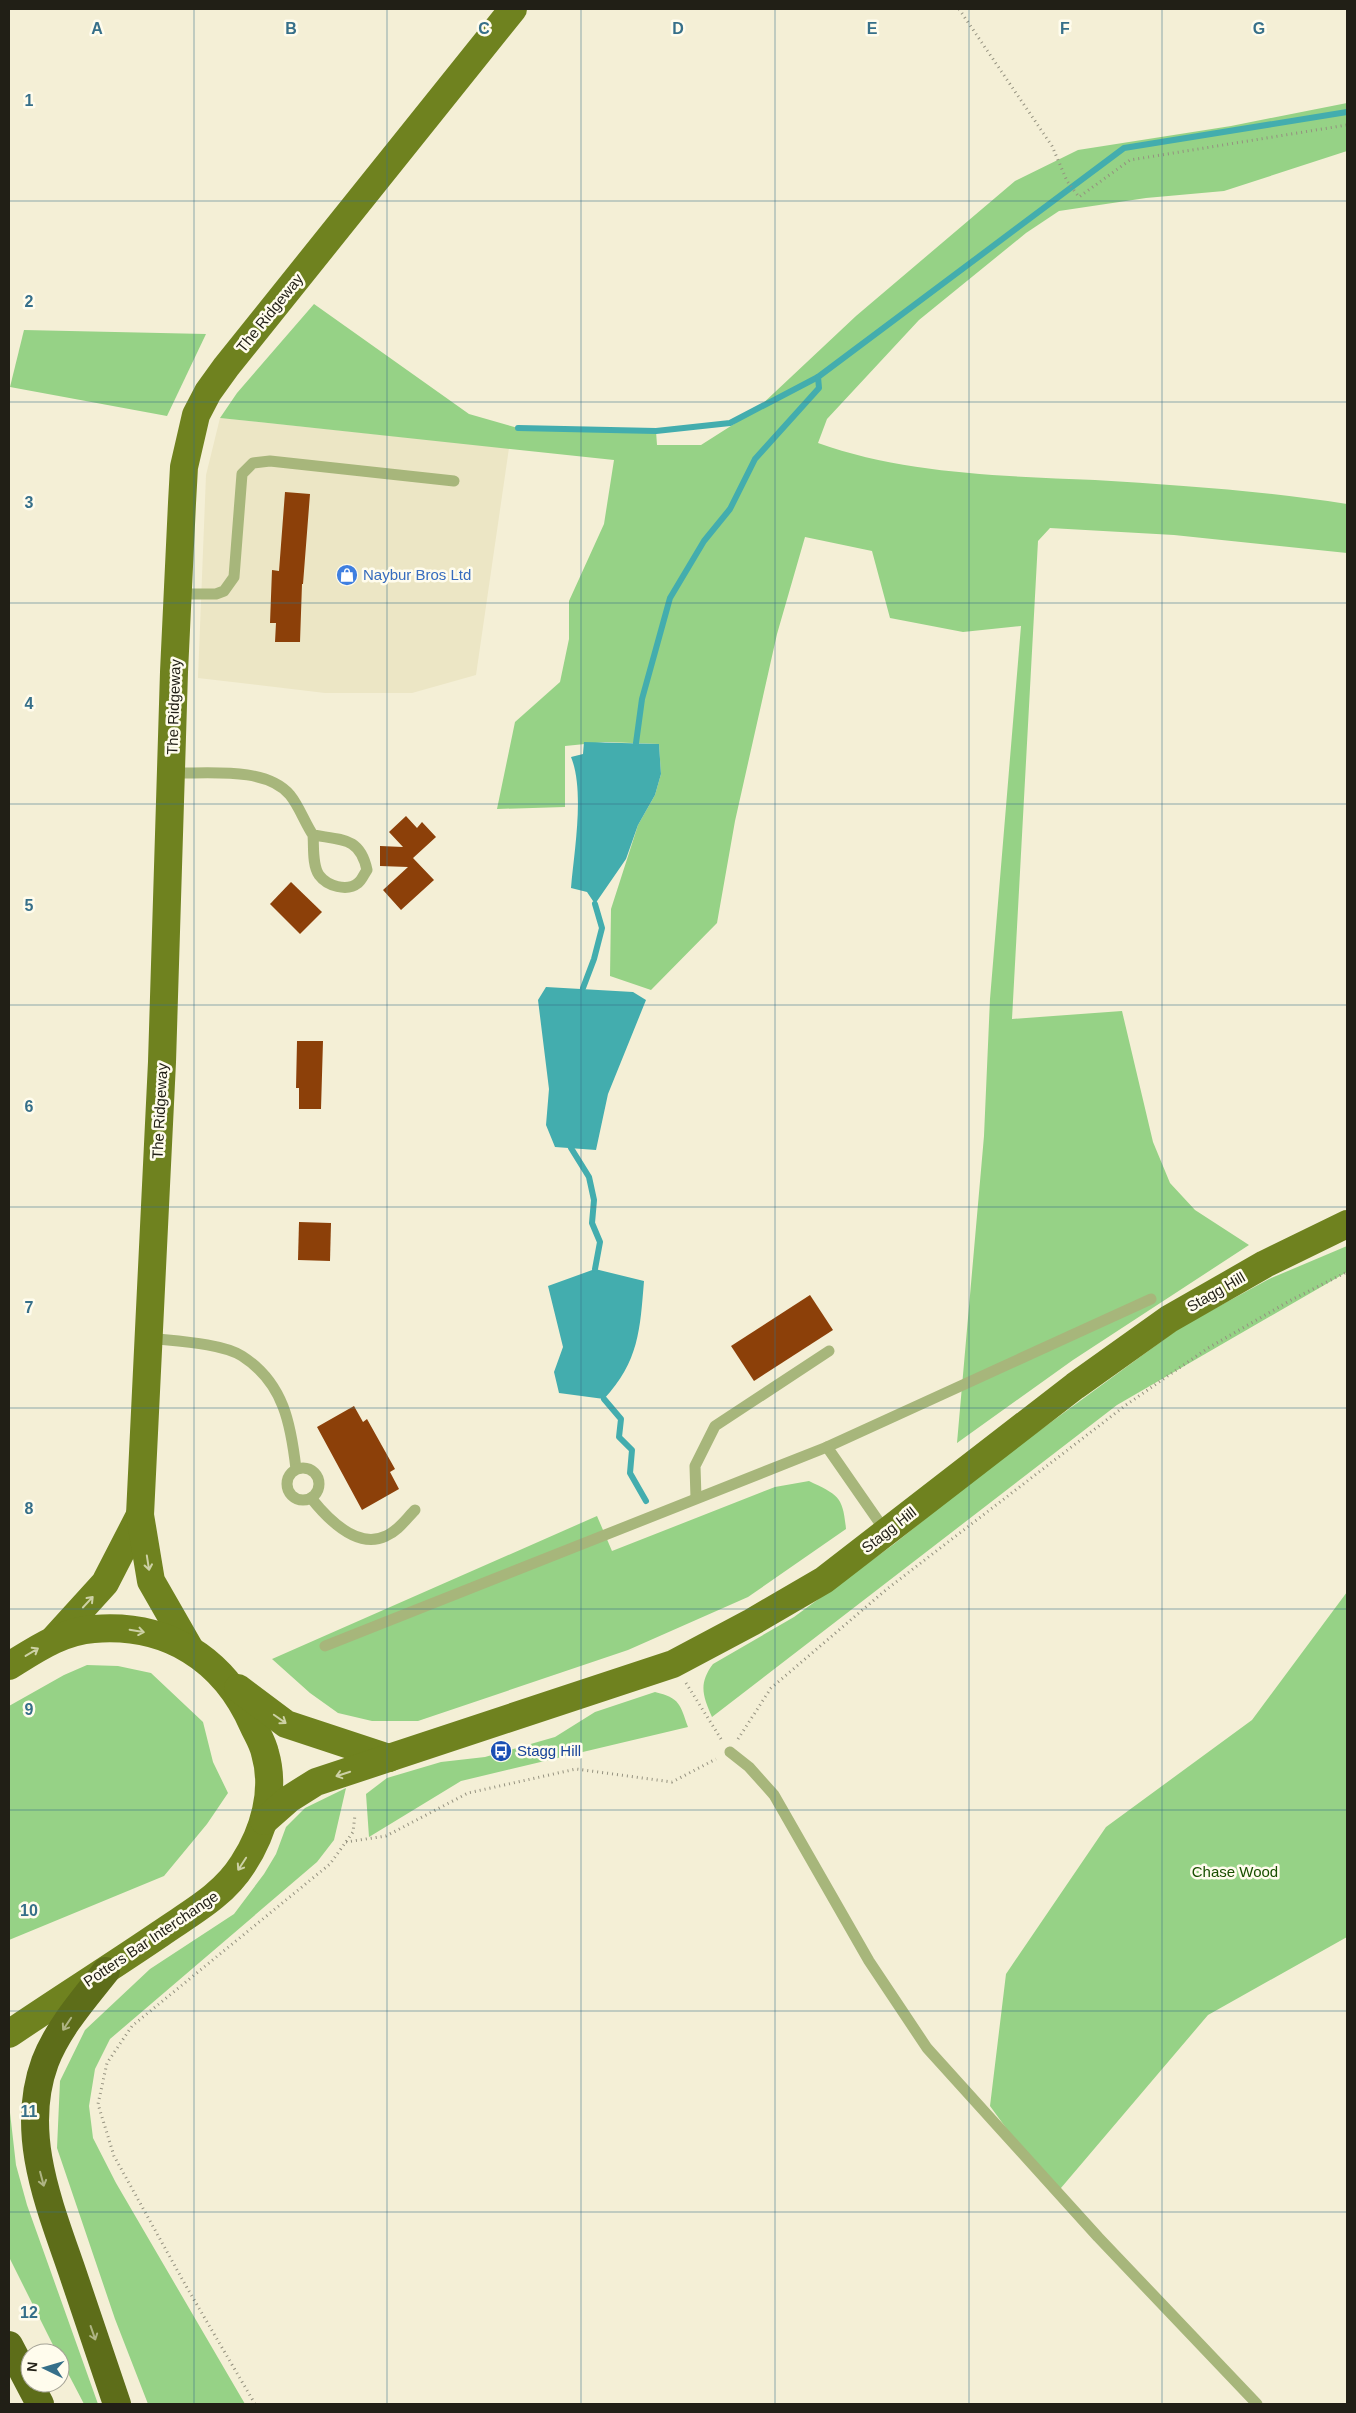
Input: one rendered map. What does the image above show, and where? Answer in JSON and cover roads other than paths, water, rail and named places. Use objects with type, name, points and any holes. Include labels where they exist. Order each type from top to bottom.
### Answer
[{"type":"highway","points":[[106,1971],[80,2004],[57,2038],[46,2061],[36,2100],[35,2128],[36,2152],[48,2198],[117,2404]]},
{"type":"highway","points":[[9,2344],[40,2404]]},
{"type":"main road","name":"The Ridgeway","points":[[190,1649],[151,1581],[140,1515],[162,1071],[184,467],[196,415],[208,392],[514,9]]},
{"type":"main road","name":"Stagg Hill","points":[[264,1821],[289,1799],[316,1782],[673,1664],[752,1622],[824,1580],[1075,1386],[1169,1319],[1264,1264],[1347,1224]]},
{"type":"main road","name":"The Ridgeway","points":[[55,1638],[105,1583],[140,1515]]},
{"type":"main road","name":"Potters Bar Interchange","points":[[9,1666],[55,1638],[92,1629],[125,1629],[157,1634],[190,1649],[209,1662],[226,1680],[246,1709],[266,1753],[269,1788],[264,1821],[243,1864],[221,1892],[106,1971],[9,2034]]},
{"type":"main road","points":[[226,1680],[286,1724],[389,1758]]},
{"type":"lane","points":[[178,594],[216,594],[224,591],[234,577],[242,474],[253,463],[270,462],[454,481]]},
{"type":"lane","points":[[172,773],[240,774],[266,778],[290,794],[313,835],[315,866],[319,875],[331,884],[341,887],[351,888],[360,882],[367,870],[364,855],[352,843],[313,835]]},
{"type":"lane","points":[[325,1646],[828,1447],[1151,1299]]},
{"type":"lane","points":[[149,1338],[213,1346],[242,1356],[267,1378],[282,1403],[291,1428],[296,1469]]},
{"type":"lane","points":[[696,1498],[695,1466],[715,1426],[829,1351]]},
{"type":"lane","points":[[828,1447],[886,1533]]},
{"type":"lane","points":[[296,1469],[307,1469],[316,1475],[319,1486],[318,1491],[311,1498],[301,1501],[288,1492],[286,1482],[296,1469]]},
{"type":"lane","points":[[311,1498],[329,1520],[344,1531],[367,1538],[385,1537],[399,1527],[415,1510]]},
{"type":"lane","points":[[730,1752],[750,1768],[774,1795],[869,1961],[927,2048],[1098,2237],[1257,2404]]},
{"type":"water","points":[[584,742],[659,744],[661,774],[655,795],[638,825],[626,859],[595,904],[587,892],[571,888],[578,804],[575,771],[571,757],[583,754]]},
{"type":"water","points":[[546,987],[633,992],[646,1000],[608,1094],[596,1150],[555,1147],[546,1125],[549,1089],[538,1000]]},
{"type":"water","points":[[595,1269],[644,1281],[636,1344],[631,1358],[616,1385],[604,1399],[559,1393],[554,1372],[563,1347],[548,1286]]},
{"type":"waterway","points":[[518,428],[656,431],[730,423],[818,377],[1124,148],[1347,112]]},
{"type":"waterway","points":[[636,743],[642,699],[670,598],[704,541],[730,509],[755,459],[819,388],[818,377]]},
{"type":"waterway","points":[[583,988],[594,959],[602,928],[595,904]]},
{"type":"waterway","points":[[571,1148],[589,1177],[594,1200],[592,1223],[600,1242],[595,1269]]},
{"type":"waterway","points":[[604,1399],[621,1419],[619,1437],[632,1450],[630,1473],[646,1501]]},
{"type":"place","name":"Naybur Bros Ltd","points":[[347,575]]},
{"type":"place","name":"Stagg Hill","points":[[501,1751]]},
{"type":"park label","name":"Chase Wood","points":[[1235,1872]]}]
